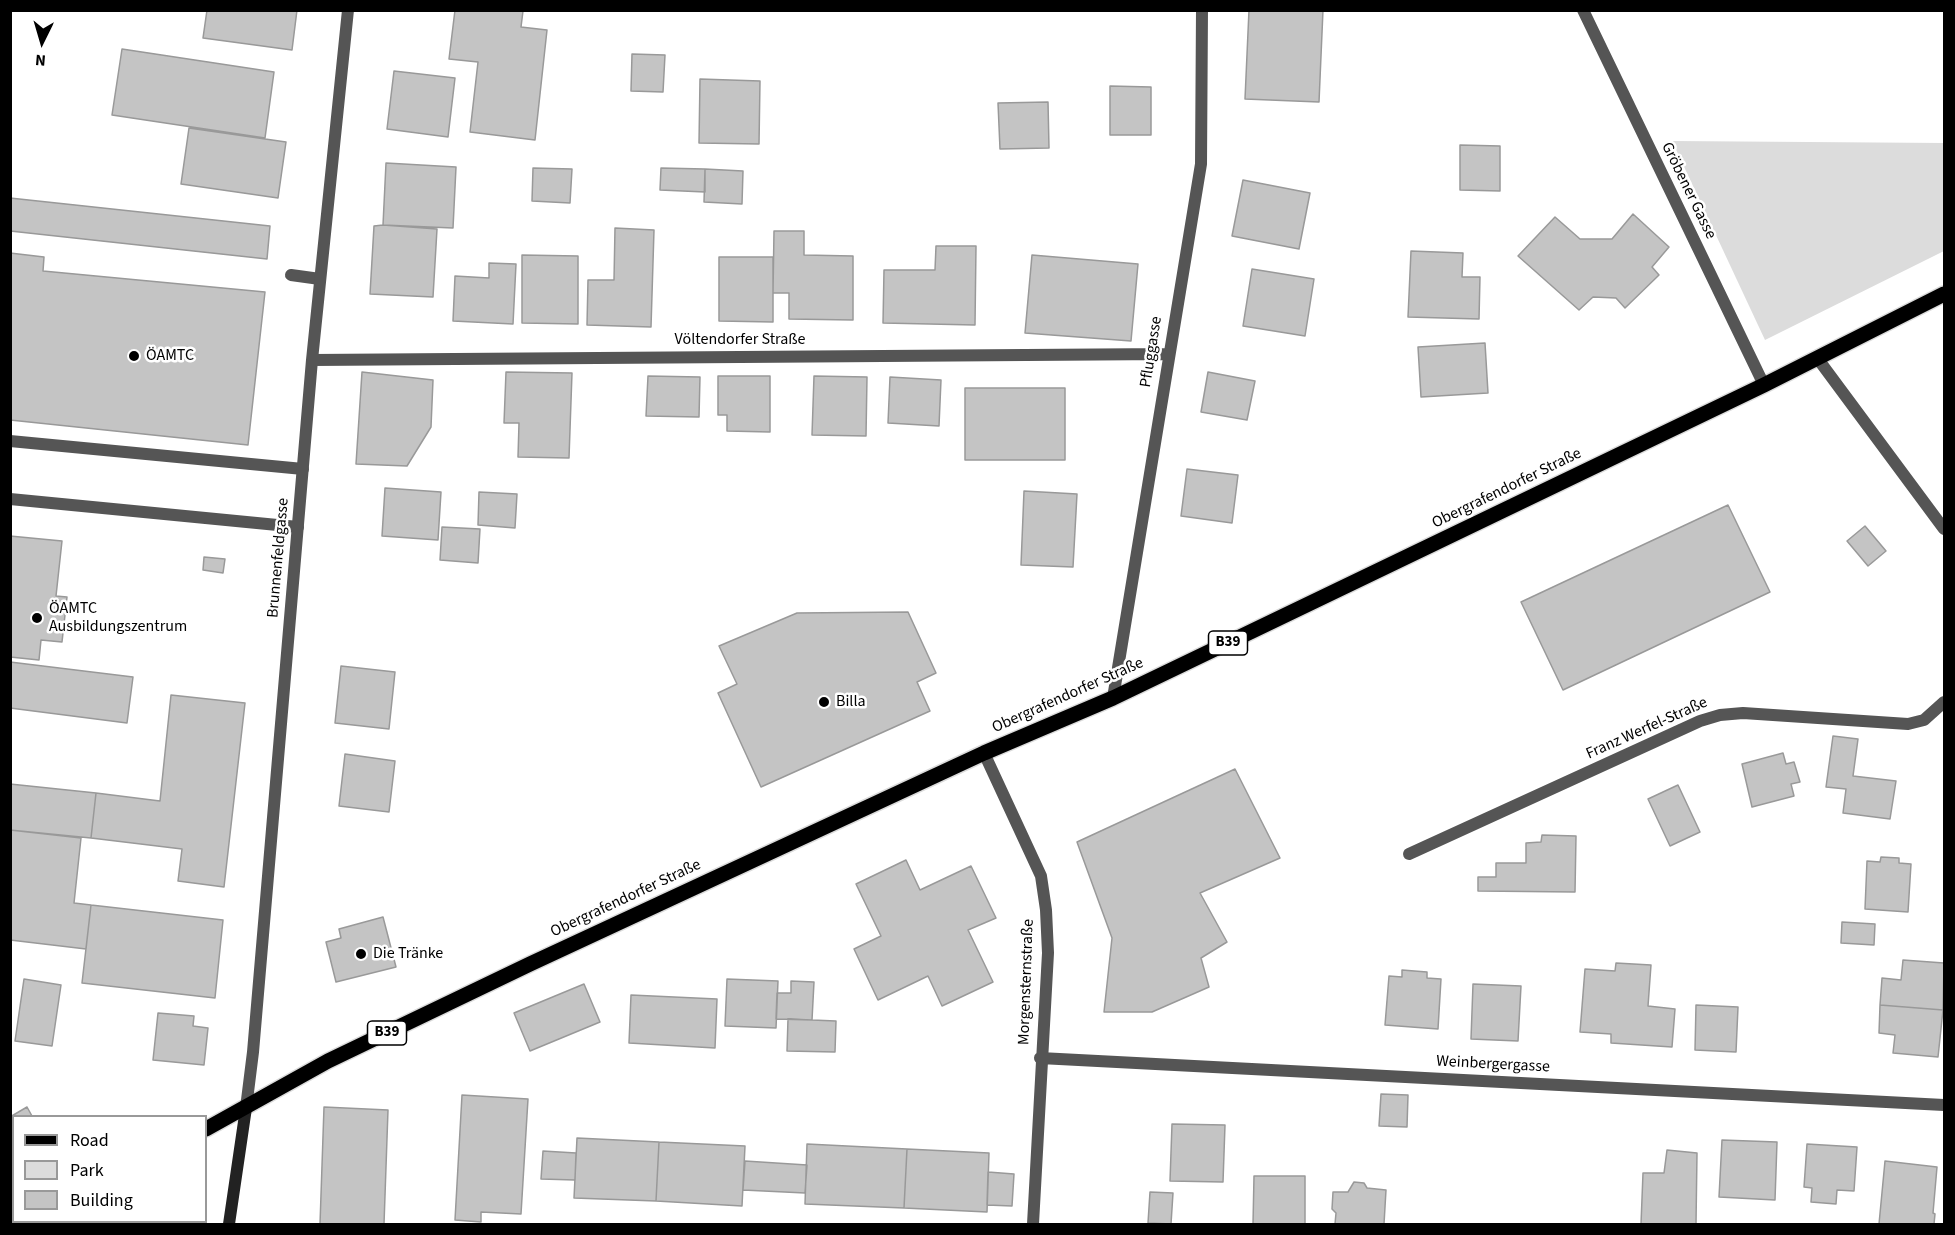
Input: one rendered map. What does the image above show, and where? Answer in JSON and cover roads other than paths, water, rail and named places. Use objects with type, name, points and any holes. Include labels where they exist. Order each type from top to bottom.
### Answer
[{"type":"main road","name":"Obergrafendorfer Straße","points":[[207,1128],[328,1062],[509,974],[984,753],[1113,698],[1764,385],[1944,294]]},
{"type":"main road","points":[[229,1224],[246,1108]]},
{"type":"street","name":"Brunnenfeldgasse","points":[[246,1108],[312,360],[348,10]]},
{"type":"street","name":"Pfluggasse","points":[[1113,698],[1201,164],[1202,10]]},
{"type":"street","name":"Gröbener Gasse","points":[[1583,10],[1764,385]]},
{"type":"street","points":[[291,275],[320,279]]},
{"type":"street","name":"Völtendorfer Straße","points":[[312,360],[1168,354]]},
{"type":"street","points":[[1818,358],[1944,530]]},
{"type":"street","points":[[10,441],[303,469]]},
{"type":"street","points":[[10,498],[298,527]]},
{"type":"street","name":"Franz Werfel-Straße","points":[[1409,854],[1700,721],[1720,715],[1743,713],[1908,724],[1924,720],[1944,702]]},
{"type":"street","name":"Morgensternstraße","points":[[984,753],[1041,876],[1046,910],[1048,953],[1040,1058],[1033,1224]]},
{"type":"street","name":"Weinbergergasse","points":[[1040,1058],[1944,1105]]},
{"type":"place","name":"ÖAMTC","points":[[134,356]]},
{"type":"place","name":"ÖAMTC Ausbildungszentrum","points":[[37,618]]},
{"type":"place","name":"Billa","points":[[824,702]]},
{"type":"place","name":"Die Tränke","points":[[361,954]]}]
